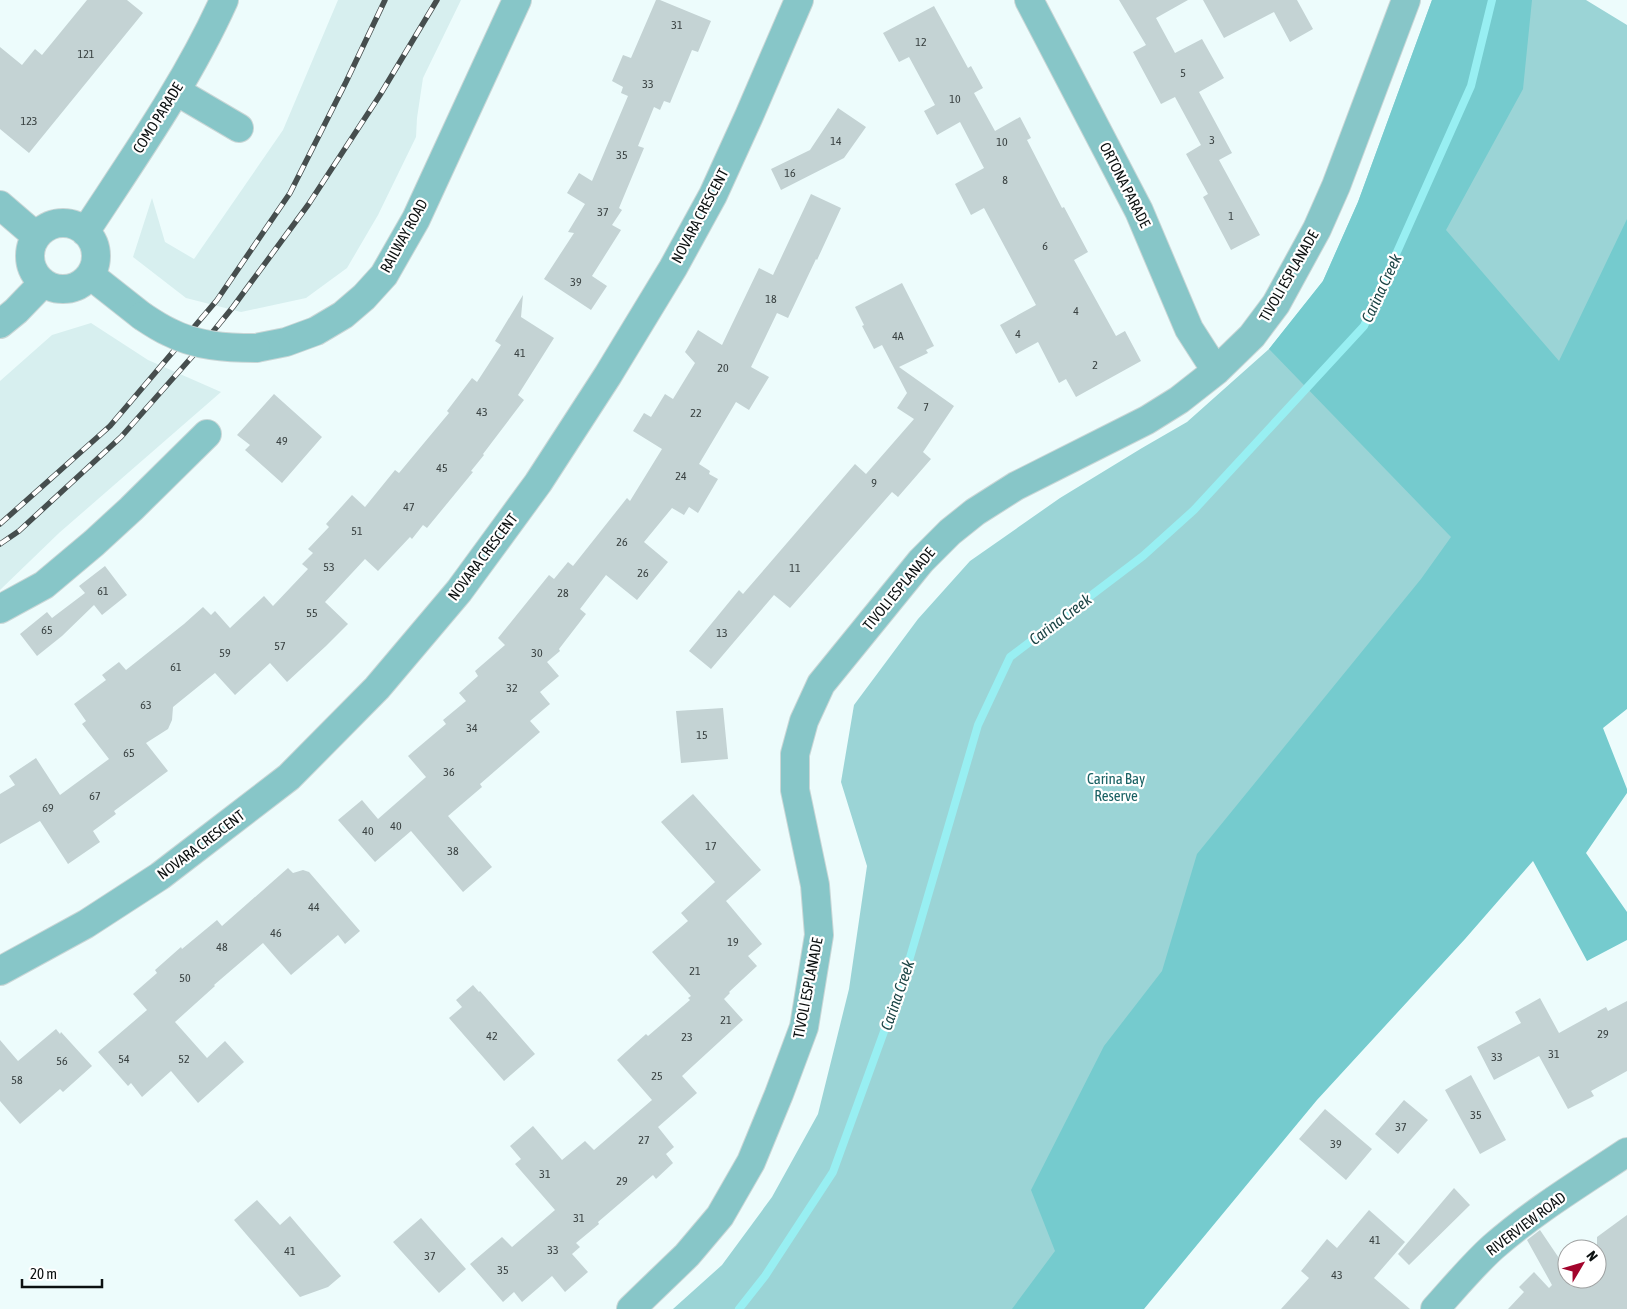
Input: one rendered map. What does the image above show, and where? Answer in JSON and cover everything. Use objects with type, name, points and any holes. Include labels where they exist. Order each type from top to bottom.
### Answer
[{"type":"street","name":"COMO PARADE","points":[[85,232],[176,91],[199,52],[224,0]]},
{"type":"street","name":"RAILWAY ROAD","points":[[90,275],[142,316],[170,333],[195,342],[226,348],[256,348],[286,342],[316,331],[343,315],[364,297],[384,275],[416,219],[517,0]]},
{"type":"street","name":"NOVARA CRESCENT","points":[[0,971],[86,924],[160,876],[288,777],[377,688],[459,591],[538,484],[608,375],[673,268],[713,195],[799,0]]},
{"type":"street","name":"ORTONA PARADE","points":[[1029,0],[1139,210],[1189,329],[1216,371]]},
{"type":"street","name":"TIVOLI ESPLANADE","points":[[631,1309],[687,1255],[720,1216],[751,1162],[804,1027],[819,935],[815,885],[794,790],[795,754],[804,721],[821,684],[921,561],[956,527],[975,512],[1016,486],[1147,420],[1179,400],[1216,371],[1252,336],[1276,304],[1317,229],[1336,186],[1406,0]]},
{"type":"street","points":[[176,91],[239,128]]},
{"type":"street","points":[[0,205],[36,236]]},
{"type":"street","points":[[65,223],[76,226],[85,232],[95,248],[94,266],[90,275],[73,287],[63,289],[53,288],[43,283],[31,266],[30,250],[36,236],[54,224],[65,223]]},
{"type":"street","points":[[0,324],[16,311],[43,283]]},
{"type":"street","points":[[0,609],[44,585],[94,543],[207,434]]},
{"type":"street","name":"RIVERVIEW ROAD","points":[[1435,1309],[1462,1277],[1493,1247],[1529,1218],[1627,1152]]},
{"type":"shaded area","points":[[338,0],[461,0],[423,78],[416,137],[378,215],[347,268],[306,298],[241,312],[186,298],[133,257],[152,198],[165,242],[194,259],[283,130]]},
{"type":"shaded area","points":[[1432,0],[1532,0],[1523,89],[1446,230],[1559,361],[1627,219],[1627,709],[1603,728],[1627,793],[1586,853],[1627,912],[1627,940],[1587,961],[1533,861],[1465,939],[1317,1100],[1144,1309],[1012,1309],[1055,1251],[1031,1190],[1104,1046],[1162,971],[1197,854],[1421,579],[1451,537],[1269,349],[1323,281],[1358,202]]},
{"type":"shaded area","points":[[91,323],[148,360],[221,392],[59,533],[0,590],[0,381],[52,335]]},
{"type":"green space","name":"Carina Bay Reserve","points":[[1432,0],[1586,0],[1627,25],[1627,444],[1135,1309],[673,1309],[722,1265],[772,1197],[818,1114],[849,989],[867,866],[841,782],[854,705],[918,619],[970,561],[1060,498],[1187,422],[1269,349],[1323,281],[1358,202]]},
{"type":"building","points":[[87,0],[127,0],[143,13],[29,153],[0,129],[0,47],[22,65],[35,49],[42,55]]},
{"type":"building","points":[[656,0],[711,21],[698,52],[692,50],[670,103],[664,101],[660,110],[654,107],[638,146],[644,148],[619,208],[622,210],[612,225],[621,230],[592,276],[607,286],[591,310],[544,279],[574,233],[568,232],[585,204],[567,193],[579,173],[592,181],[628,96],[621,93],[623,87],[612,81],[623,55],[631,58]]},
{"type":"building","points":[[1119,0],[1188,0],[1156,18],[1175,53],[1202,39],[1224,78],[1199,92],[1232,153],[1219,160],[1260,235],[1231,250],[1203,197],[1208,194],[1186,154],[1201,145],[1175,97],[1161,104],[1133,52],[1146,45]]},
{"type":"building","points":[[1203,0],[1297,0],[1313,29],[1290,42],[1274,12],[1224,38]]},
{"type":"building","points":[[934,6],[968,68],[971,66],[983,88],[974,93],[995,131],[1020,117],[1031,138],[1027,140],[1062,208],[1064,207],[1088,252],[1074,260],[1116,336],[1125,331],[1141,361],[1076,397],[1066,379],[1059,383],[1038,342],[1016,354],[1000,325],[1036,305],[984,208],[971,215],[955,184],[984,168],[960,122],[937,135],[924,111],[935,105],[909,57],[899,62],[883,33]]},
{"type":"building","points":[[838,108],[866,127],[844,158],[781,190],[771,169],[810,150]]},
{"type":"building","points":[[811,194],[841,208],[788,318],[777,313],[751,367],[769,377],[749,410],[736,402],[699,464],[710,471],[709,474],[718,479],[698,513],[689,507],[684,515],[672,508],[644,542],[668,562],[637,600],[606,575],[580,609],[586,614],[559,649],[560,651],[547,662],[559,676],[540,692],[550,704],[530,721],[540,732],[480,784],[482,787],[448,816],[492,867],[463,892],[411,831],[375,862],[338,820],[362,800],[378,819],[426,777],[408,756],[446,724],[443,720],[466,701],[459,693],[478,676],[475,671],[505,645],[498,638],[549,575],[554,579],[568,562],[573,566],[627,498],[630,501],[662,449],[633,431],[644,413],[651,417],[665,394],[673,399],[695,363],[685,352],[698,330],[722,345],[759,268],[773,275]]},
{"type":"building","points":[[902,283],[934,346],[926,350],[928,353],[899,367],[954,406],[923,452],[931,459],[898,497],[892,492],[790,608],[774,595],[711,669],[689,651],[739,590],[743,594],[855,464],[866,474],[914,419],[897,408],[907,393],[882,345],[874,349],[855,307]]},
{"type":"building","points":[[523,295],[521,317],[554,338],[518,395],[524,400],[483,454],[471,471],[473,472],[427,528],[423,525],[412,539],[410,537],[378,571],[365,559],[325,602],[348,624],[287,682],[270,663],[235,695],[215,673],[173,707],[172,720],[168,729],[146,743],[168,771],[114,811],[116,814],[93,831],[100,842],[68,864],[40,821],[0,844],[0,794],[15,785],[9,776],[36,758],[60,795],[109,759],[82,724],[86,721],[74,704],[106,680],[102,675],[119,662],[126,670],[203,607],[211,615],[215,611],[230,628],[264,596],[273,606],[308,569],[302,564],[313,553],[308,549],[329,527],[326,524],[352,495],[365,507],[395,470],[399,473],[449,413],[447,411],[472,378],[477,382],[501,345],[495,341]]},
{"type":"building","points":[[274,394],[322,437],[282,483],[245,450],[250,445],[237,435]]},
{"type":"building","points":[[105,566],[127,595],[102,615],[94,605],[62,636],[37,656],[20,634],[47,612],[52,618],[85,593],[79,586]]},
{"type":"building","points":[[723,708],[728,759],[681,763],[676,711]]},
{"type":"building","points":[[693,794],[761,870],[726,901],[762,944],[748,956],[757,966],[724,999],[743,1020],[682,1076],[697,1093],[658,1127],[674,1147],[666,1154],[673,1163],[656,1179],[653,1175],[576,1243],[580,1247],[572,1254],[588,1272],[565,1292],[552,1276],[522,1302],[514,1292],[503,1302],[470,1264],[502,1237],[512,1247],[555,1210],[515,1164],[521,1159],[510,1146],[533,1126],[562,1160],[585,1141],[594,1150],[652,1100],[617,1060],[646,1034],[648,1036],[690,1000],[688,998],[691,996],[652,952],[688,921],[681,913],[715,882],[661,822]]},
{"type":"building","points":[[288,868],[293,873],[303,870],[309,872],[360,931],[345,944],[338,935],[291,975],[263,943],[175,1022],[207,1058],[225,1041],[244,1062],[198,1103],[171,1071],[142,1097],[131,1083],[128,1086],[98,1052],[147,1010],[133,994],[157,973],[155,970],[181,947],[182,949],[217,920],[222,926]]},
{"type":"building","points":[[473,985],[535,1054],[504,1081],[449,1018],[462,1007],[456,1000]]},
{"type":"building","points":[[1540,998],[1559,1033],[1606,1007],[1608,1011],[1627,1001],[1627,1071],[1591,1091],[1594,1096],[1568,1109],[1539,1056],[1494,1080],[1477,1047],[1521,1023],[1515,1012]]},
{"type":"building","points":[[56,1029],[92,1066],[63,1092],[60,1089],[20,1124],[0,1101],[0,1040],[18,1061]]},
{"type":"building","points":[[1471,1075],[1506,1140],[1480,1154],[1445,1090]]},
{"type":"building","points":[[1404,1100],[1428,1120],[1398,1154],[1375,1134]]},
{"type":"building","points":[[1325,1109],[1372,1149],[1346,1180],[1299,1139]]},
{"type":"building","points":[[1454,1188],[1470,1205],[1409,1265],[1398,1254]]},
{"type":"building","points":[[257,1200],[280,1225],[290,1216],[341,1276],[328,1287],[300,1297],[234,1220]]},
{"type":"building","points":[[1369,1210],[1405,1242],[1374,1278],[1410,1309],[1281,1309],[1309,1278],[1301,1271],[1327,1239],[1337,1248]]},
{"type":"building","points":[[1627,1215],[1627,1309],[1508,1309],[1524,1292],[1519,1287],[1534,1272],[1549,1288],[1552,1285],[1527,1240],[1540,1230],[1557,1255],[1557,1289],[1607,1289],[1607,1239],[1597,1239],[1597,1237]]},
{"type":"building","points":[[421,1218],[466,1269],[439,1293],[393,1242]]},
{"type":"waterway","name":"Carina Creek","points":[[739,1309],[765,1276],[833,1172],[906,971],[978,725],[1010,657],[1143,556],[1194,510],[1364,326],[1471,86],[1492,0]]},
{"type":"railway","points":[[0,524],[110,426],[217,300],[290,193],[385,0]]},
{"type":"railway","points":[[0,544],[19,531],[121,437],[198,350],[233,307],[308,205],[380,95],[437,0]]}]
